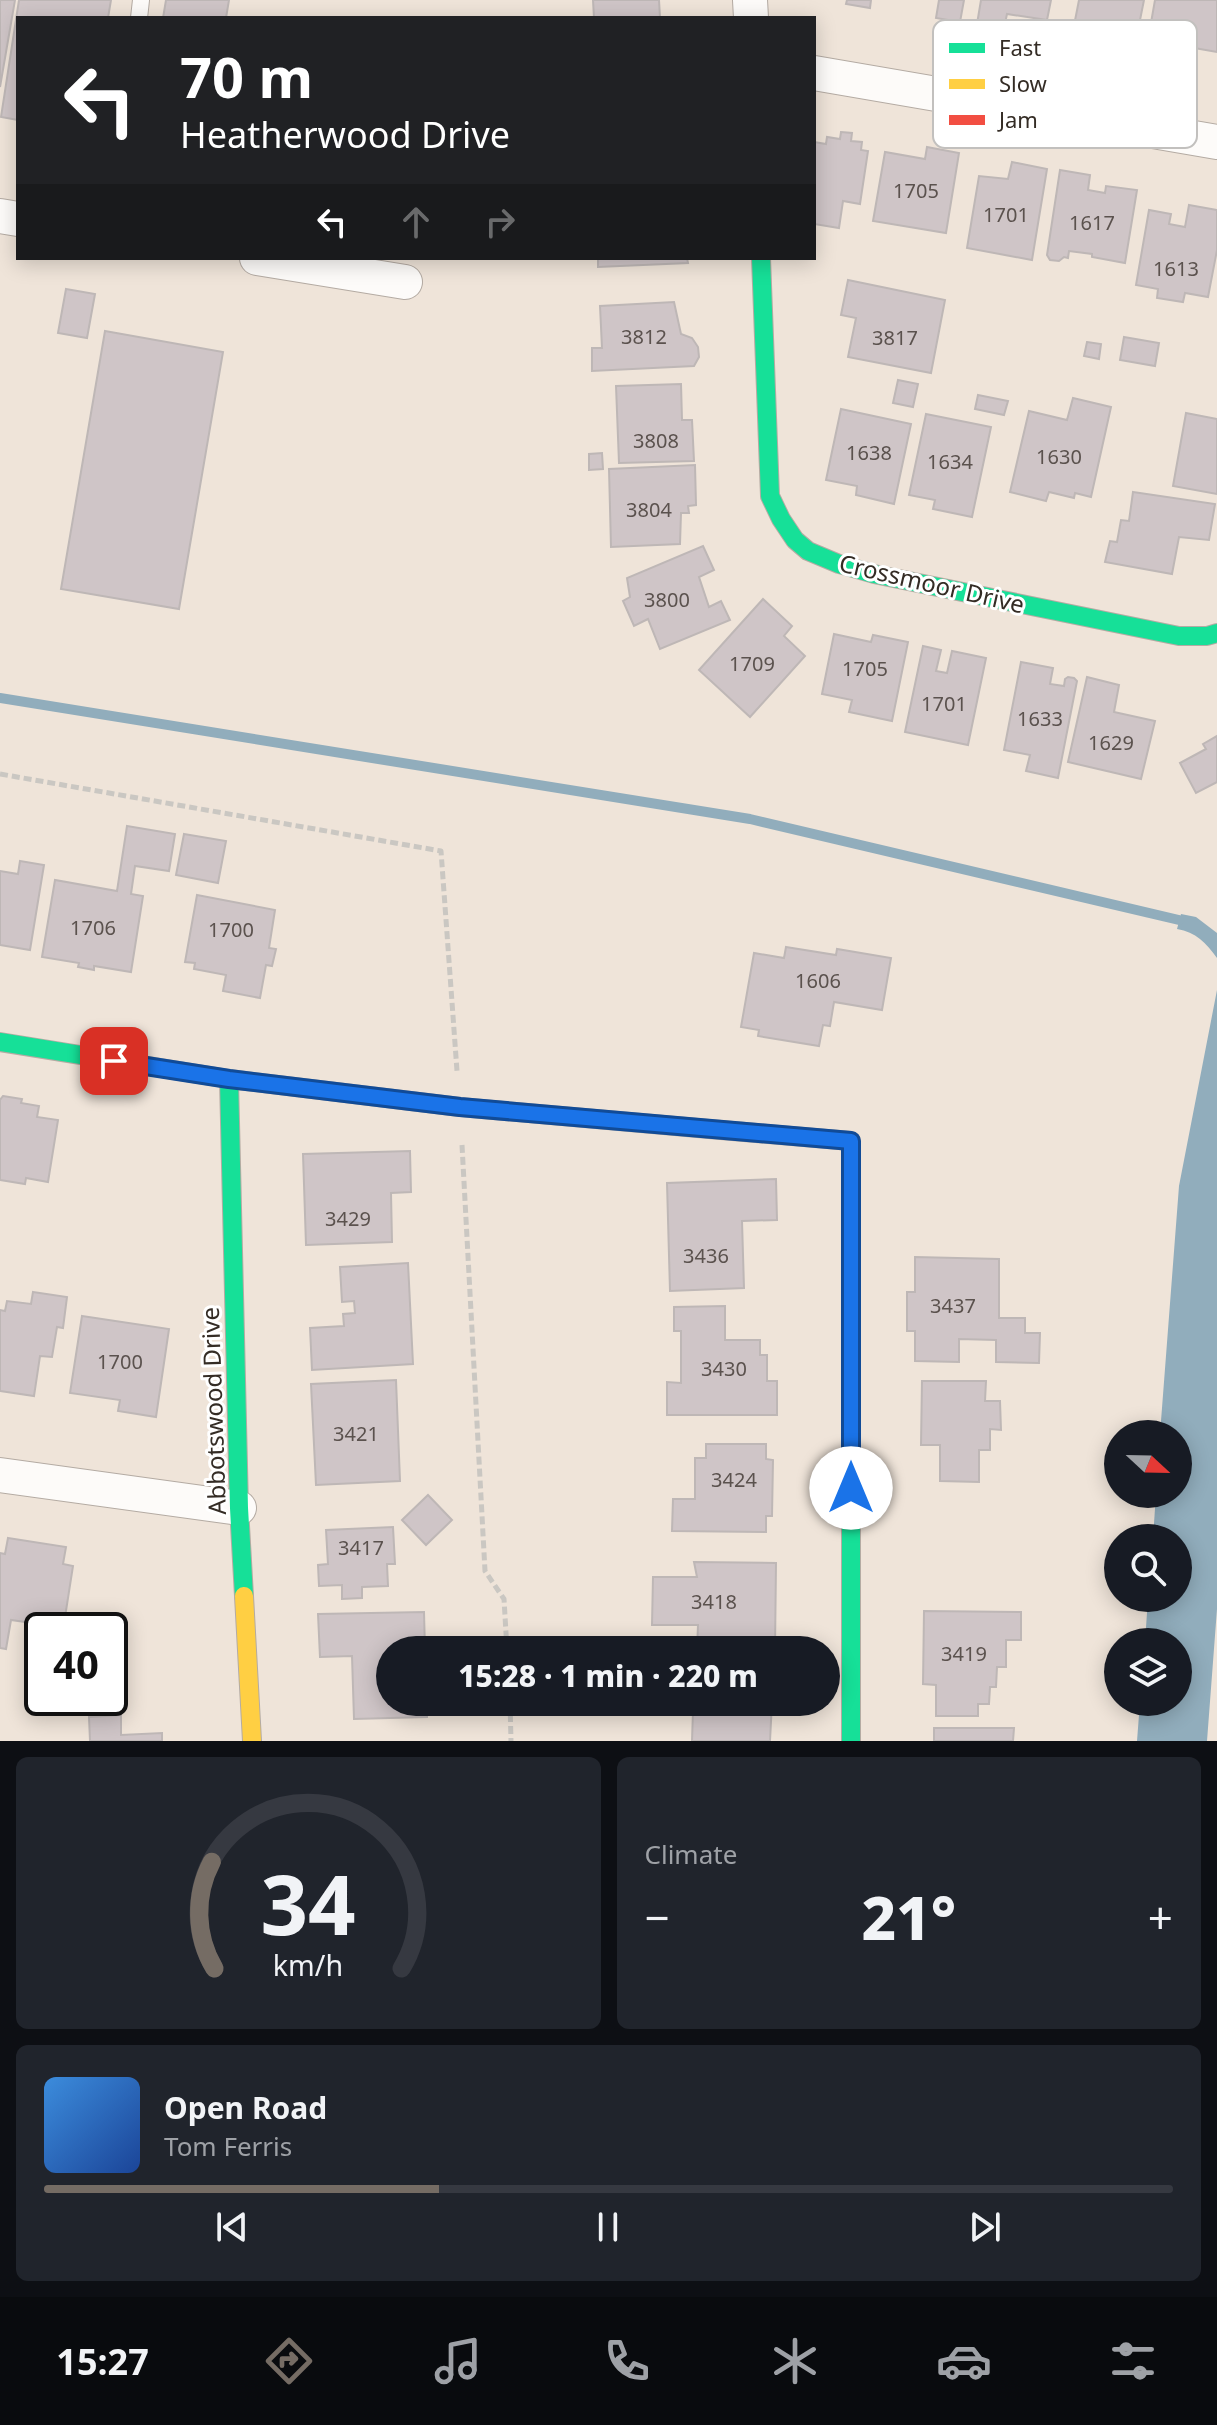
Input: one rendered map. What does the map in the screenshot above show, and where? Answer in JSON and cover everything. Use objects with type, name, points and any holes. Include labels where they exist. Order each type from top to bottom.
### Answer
[{"type":"street","points":[[816,73],[933,93]]},
{"type":"street","points":[[1197,139],[1217,142]]},
{"type":"street","points":[[269,260],[405,282]]},
{"type":"street","name":"Crossmoor Drive","points":[[761,260],[770,496],[781,522],[791,537],[806,550],[878,574],[1179,636],[1217,633]]},
{"type":"street","points":[[0,1042],[229,1079],[460,1107],[851,1141],[851,1741]]},
{"type":"street","name":"Abbotswood Drive","points":[[229,1079],[239,1508],[252,1741]]},
{"type":"street","points":[[0,1475],[239,1508]]},
{"type":"path","points":[[510,1716],[511,1741]]},
{"type":"water","points":[[1181,914],[1196,917],[1217,933],[1217,958],[1200,939],[1177,929]]},
{"type":"water","points":[[1217,990],[1217,1609],[1207,1741],[1137,1741],[1139,1716],[1192,1716],[1192,1628],[1146,1628],[1147,1612],[1192,1612],[1192,1524],[1154,1524],[1155,1508],[1192,1508],[1192,1420],[1161,1420],[1179,1186]]},
{"type":"building","points":[[0,0],[15,0],[0,87]]},
{"type":"building","points":[[19,0],[111,0],[108,16],[17,16]]},
{"type":"building","points":[[166,0],[229,0],[226,16],[163,16]]},
{"type":"building","points":[[593,0],[659,0],[660,16],[594,16]]},
{"type":"building","points":[[847,0],[871,0],[870,8],[846,4]]},
{"type":"building","points":[[939,0],[964,0],[960,20],[936,18]]},
{"type":"building","points":[[981,0],[1051,0],[1047,20],[1007,14],[1006,20],[978,20]]},
{"type":"building","points":[[1079,0],[1144,0],[1140,20],[1075,20]]},
{"type":"building","points":[[1155,0],[1217,0],[1217,52],[1197,48],[1197,20],[1151,20]]},
{"type":"building","points":[[16,20],[16,120],[1,117]]},
{"type":"building","points":[[841,132],[852,133],[851,141],[862,142],[861,150],[868,151],[860,204],[843,201],[839,228],[816,224],[816,142],[826,144],[827,137],[840,139]]},
{"type":"building","points":[[927,147],[959,153],[946,233],[873,221],[885,152],[925,159]]},
{"type":"building","points":[[1012,162],[1047,169],[1032,260],[967,248],[979,176],[1008,179]]},
{"type":"building","points":[[1060,170],[1090,175],[1088,190],[1105,193],[1106,186],[1137,190],[1125,263],[1069,251],[1068,258],[1050,260],[1047,255]]},
{"type":"building","points":[[1189,205],[1217,210],[1217,250],[1208,297],[1185,293],[1183,302],[1157,298],[1158,289],[1136,285],[1149,210],[1171,214],[1169,224],[1185,227]]},
{"type":"building","points":[[598,260],[687,260],[688,263],[598,267]]},
{"type":"building","points":[[848,280],[945,300],[931,373],[848,357],[856,318],[841,315]]},
{"type":"building","points":[[66,289],[95,294],[87,338],[58,333]]},
{"type":"building","points":[[674,302],[681,334],[692,338],[698,347],[699,357],[694,366],[592,371],[592,348],[602,348],[600,306]]},
{"type":"building","points":[[105,331],[223,352],[179,609],[61,589]]},
{"type":"building","points":[[1124,337],[1159,343],[1155,366],[1120,360]]},
{"type":"building","points":[[1087,342],[1101,344],[1099,359],[1084,356]]},
{"type":"building","points":[[898,380],[918,384],[913,407],[893,403]]},
{"type":"building","points":[[681,384],[682,420],[692,420],[694,461],[619,463],[616,386]]},
{"type":"building","points":[[978,395],[1008,401],[1004,415],[975,409]]},
{"type":"building","points":[[1073,398],[1111,407],[1091,497],[1075,493],[1074,498],[1049,492],[1046,501],[1010,492],[1029,411],[1067,420]]},
{"type":"building","points":[[841,409],[911,424],[894,504],[856,495],[857,486],[826,480]]},
{"type":"building","points":[[1186,413],[1217,419],[1217,494],[1173,486]]},
{"type":"building","points":[[926,414],[991,427],[972,517],[933,509],[935,500],[909,495]]},
{"type":"building","points":[[602,453],[603,469],[589,470],[589,454]]},
{"type":"building","points":[[695,465],[696,505],[688,506],[689,513],[681,513],[680,544],[611,547],[609,469]]},
{"type":"building","points":[[1133,492],[1215,504],[1209,540],[1179,537],[1172,574],[1105,562],[1110,541],[1117,542],[1121,520],[1129,521]]},
{"type":"building","points":[[703,546],[714,570],[699,577],[709,607],[721,601],[730,620],[660,649],[648,619],[634,626],[623,601],[630,597],[627,578]]},
{"type":"building","points":[[763,599],[792,626],[784,636],[805,656],[750,717],[699,670]]},
{"type":"building","points":[[834,634],[871,642],[873,635],[908,642],[892,721],[849,712],[852,700],[822,694]]},
{"type":"building","points":[[923,646],[941,650],[936,671],[947,673],[952,651],[986,658],[968,745],[905,732]]},
{"type":"building","points":[[1021,662],[1053,668],[1050,684],[1064,686],[1068,677],[1077,681],[1058,778],[1026,771],[1030,755],[1004,750]]},
{"type":"building","points":[[1087,677],[1119,685],[1114,712],[1155,721],[1141,779],[1068,762]]},
{"type":"building","points":[[1217,736],[1217,782],[1196,793],[1180,763],[1206,749],[1203,744]]},
{"type":"building","points":[[127,826],[175,834],[169,871],[135,866],[131,894],[143,896],[131,972],[94,966],[94,970],[78,967],[79,963],[42,957],[55,880],[117,891]]},
{"type":"building","points":[[184,834],[226,841],[218,883],[176,875]]},
{"type":"building","points":[[20,861],[44,865],[30,950],[0,945],[0,871],[18,874]]},
{"type":"building","points":[[197,895],[275,910],[269,948],[276,949],[272,966],[266,965],[260,998],[223,991],[226,975],[194,969],[195,963],[185,962]]},
{"type":"building","points":[[786,947],[836,955],[837,949],[891,958],[882,1010],[834,1002],[830,1026],[823,1025],[819,1046],[758,1036],[759,1030],[741,1027],[754,953],[784,958]]},
{"type":"building","points":[[3,1096],[39,1106],[37,1117],[58,1120],[48,1182],[26,1178],[25,1184],[0,1180],[0,1100]]},
{"type":"building","points":[[410,1151],[411,1192],[391,1193],[392,1242],[306,1245],[303,1154]]},
{"type":"building","points":[[776,1179],[777,1220],[742,1221],[744,1288],[670,1291],[667,1183]]},
{"type":"building","points":[[915,1257],[999,1259],[999,1318],[1025,1318],[1025,1333],[1040,1333],[1039,1363],[996,1362],[996,1340],[959,1339],[959,1362],[915,1361],[915,1331],[907,1331],[907,1292],[915,1292]]},
{"type":"building","points":[[408,1263],[413,1364],[312,1370],[310,1328],[344,1326],[343,1314],[355,1313],[354,1301],[342,1302],[340,1267]]},
{"type":"building","points":[[33,1292],[67,1297],[63,1328],[57,1327],[52,1357],[40,1356],[34,1396],[0,1391],[0,1310],[5,1311],[7,1301],[31,1304]]},
{"type":"building","points":[[725,1306],[725,1340],[760,1340],[760,1355],[767,1355],[767,1381],[777,1381],[777,1415],[667,1415],[667,1382],[681,1383],[681,1331],[674,1331],[674,1307]]},
{"type":"building","points":[[82,1316],[169,1329],[156,1417],[118,1411],[120,1400],[70,1393]]},
{"type":"building","points":[[396,1380],[400,1481],[316,1485],[311,1384]]},
{"type":"building","points":[[922,1381],[986,1381],[985,1401],[1000,1401],[1001,1430],[990,1429],[990,1450],[979,1450],[979,1482],[940,1481],[940,1445],[921,1445]]},
{"type":"building","points":[[706,1444],[766,1444],[766,1459],[773,1460],[772,1516],[766,1516],[766,1532],[672,1531],[673,1499],[695,1499],[695,1458],[706,1458]]},
{"type":"building","points":[[428,1495],[452,1520],[426,1545],[402,1520]]},
{"type":"building","points":[[393,1527],[395,1564],[387,1564],[388,1586],[362,1587],[362,1598],[342,1599],[342,1585],[319,1586],[318,1565],[328,1564],[326,1530]]},
{"type":"building","points":[[8,1538],[66,1547],[63,1564],[73,1566],[66,1612],[24,1612],[24,1622],[11,1620],[6,1649],[0,1648],[0,1553],[5,1554]]},
{"type":"building","points":[[694,1562],[776,1563],[775,1636],[698,1636],[698,1625],[652,1625],[653,1577],[697,1577]]},
{"type":"building","points":[[924,1611],[1021,1612],[1021,1640],[1006,1640],[1006,1667],[997,1667],[996,1687],[990,1687],[989,1704],[978,1704],[978,1716],[936,1716],[936,1685],[923,1684]]},
{"type":"building","points":[[424,1612],[425,1636],[376,1636],[376,1716],[427,1717],[354,1719],[352,1656],[320,1657],[318,1614]]},
{"type":"building","points":[[121,1716],[121,1735],[162,1733],[162,1741],[90,1741],[89,1717]]},
{"type":"building","points":[[693,1716],[771,1716],[770,1741],[692,1741]]},
{"type":"building","points":[[934,1728],[1014,1728],[1013,1741],[934,1741]]},
{"type":"waterway","points":[[0,698],[750,819],[1179,920]]},
{"type":"traffic: fast","points":[[761,260],[770,496],[795,540],[808,551],[874,574],[1179,636],[1217,633]]},
{"type":"traffic: fast","points":[[0,1042],[229,1079],[460,1107],[709,1129]]},
{"type":"traffic: fast","points":[[229,1079],[239,1508],[244,1596]]},
{"type":"traffic: fast","points":[[851,1489],[851,1741]]},
{"type":"traffic: slow","points":[[244,1596],[252,1741]]},
{"type":"traffic: jam","points":[[709,1129],[851,1141],[851,1489]]},
{"type":"route","points":[[114,1061],[229,1079],[460,1107],[851,1141],[851,1488]]}]
